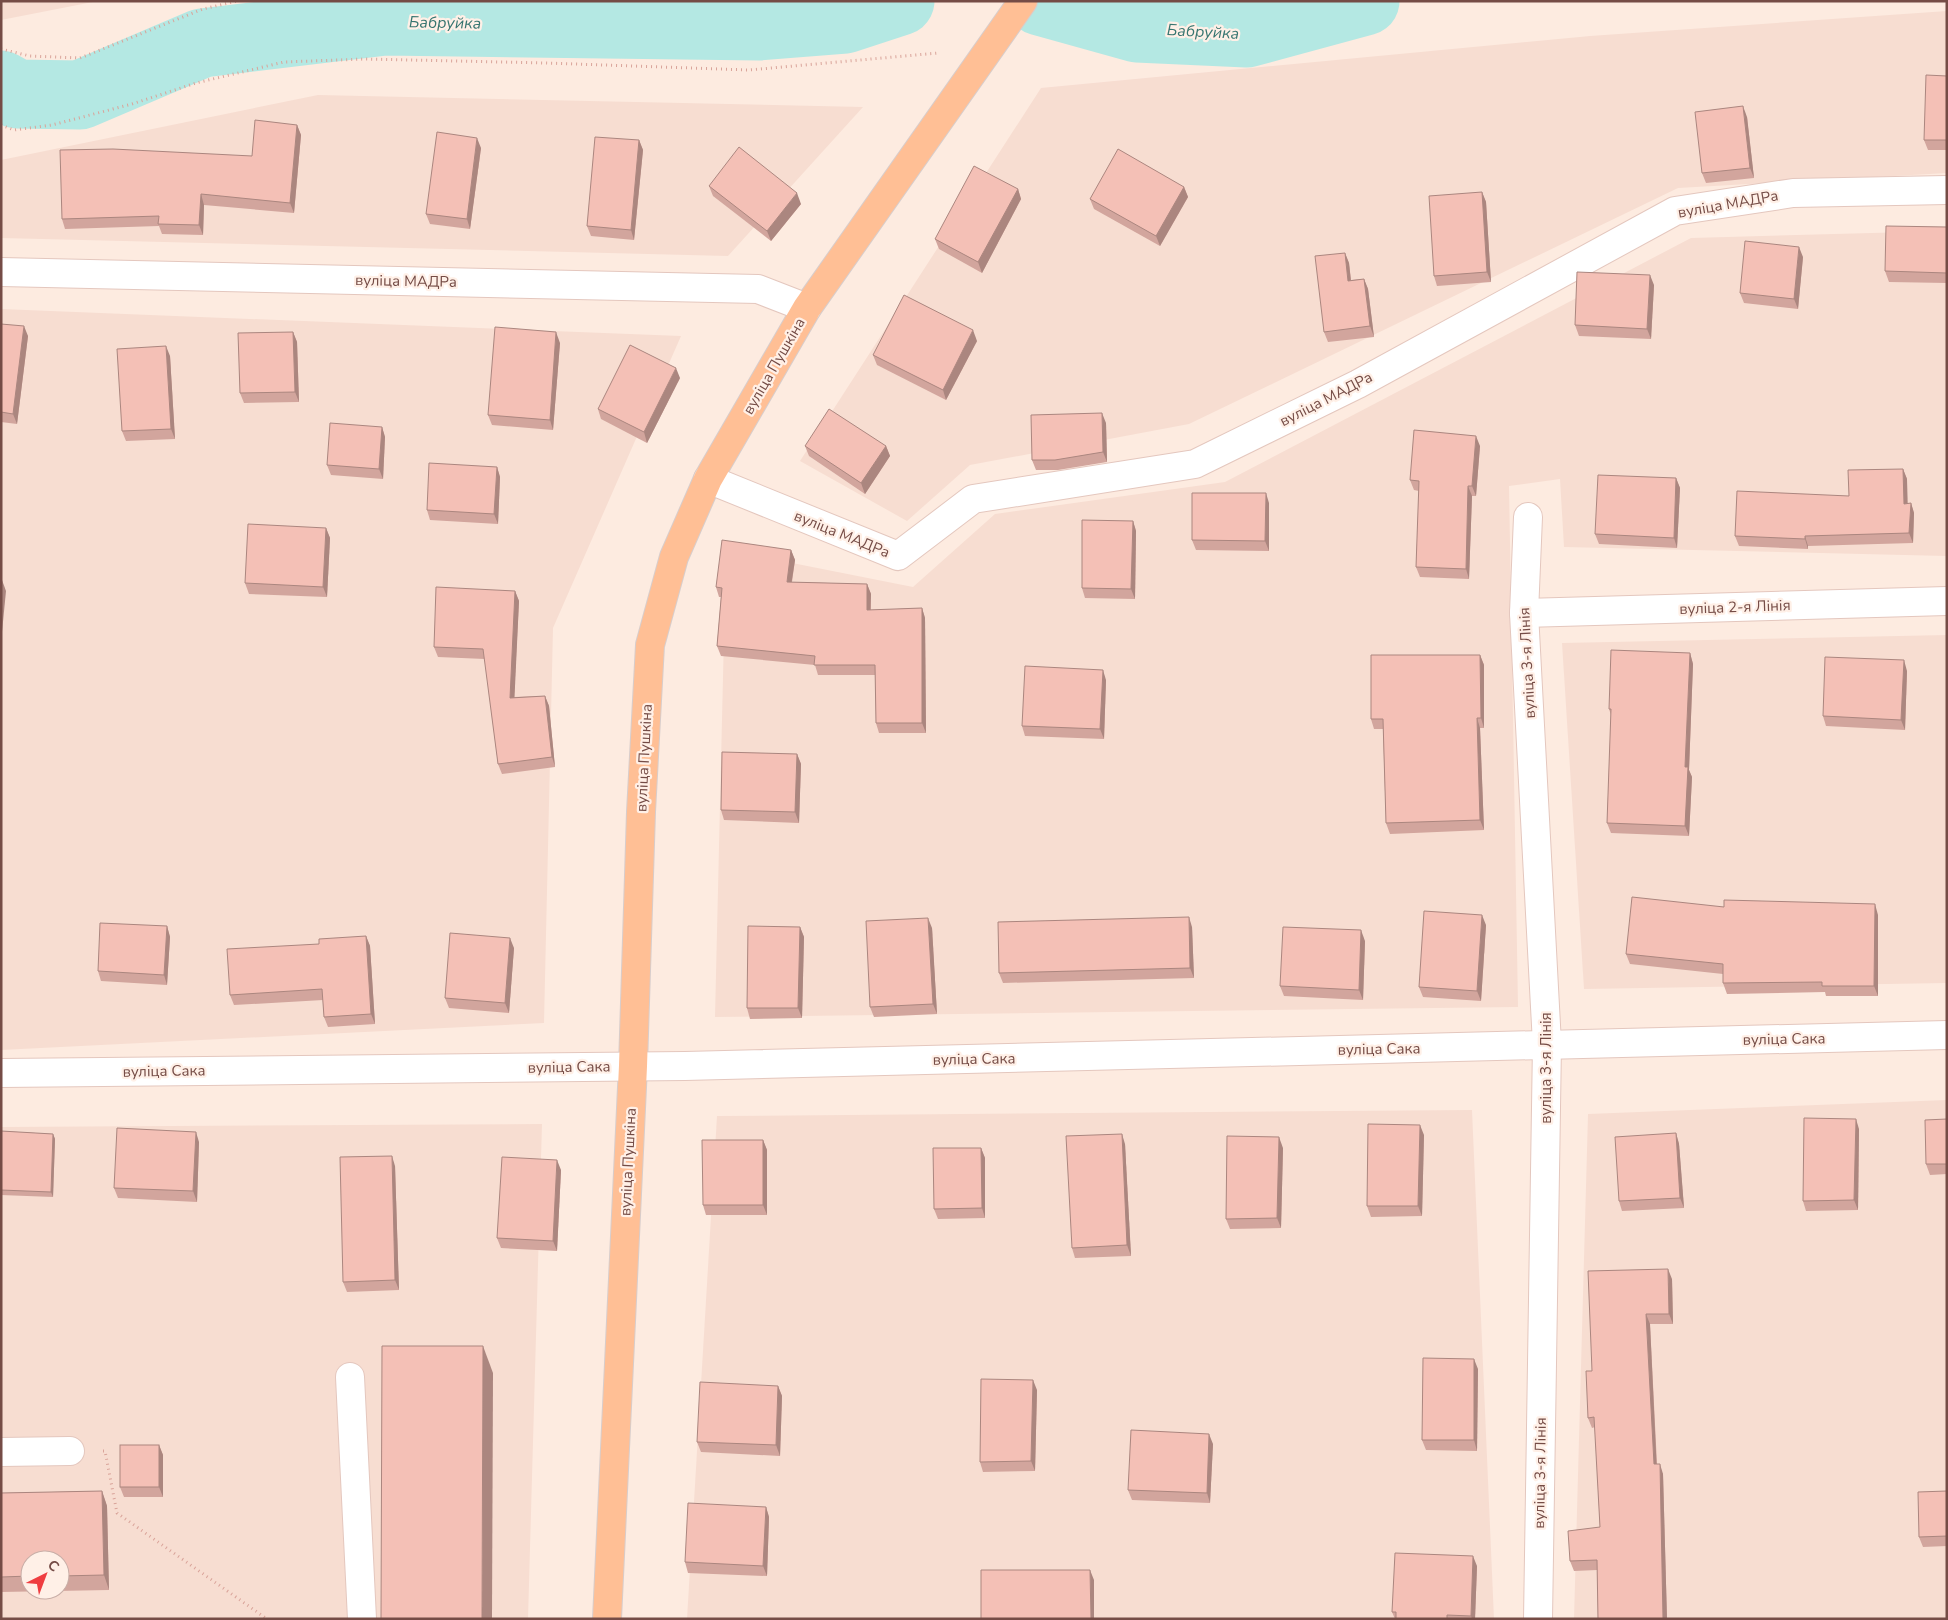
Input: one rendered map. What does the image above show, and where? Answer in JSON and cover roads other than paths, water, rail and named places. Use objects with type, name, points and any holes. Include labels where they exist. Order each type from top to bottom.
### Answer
[{"type":"main road","name":"вуліца Пушкіна","points":[[607,1619],[633,1066],[641,812],[650,646],[674,557],[708,479],[807,308],[1023,1]]},
{"type":"street","name":"вуліца МАДРа","points":[[708,479],[898,556],[973,499],[1195,464],[1358,384],[1675,211],[1793,193],[1947,190]]},
{"type":"street","name":"вуліца МАДРа","points":[[1,272],[758,289],[807,308]]},
{"type":"street","name":"вуліца 3-я Лінія","points":[[1528,518],[1524,613],[1547,1044],[1538,1619]]},
{"type":"street","name":"вуліца 2-я Лінія","points":[[1524,613],[1947,601]]},
{"type":"street","name":"вуліца Сака","points":[[1,1073],[633,1066],[1947,1035]]},
{"type":"street","points":[[350,1378],[362,1619]]},
{"type":"street","points":[[1,1452],[70,1451]]},
{"type":"waterway","name":"Бабруйка","points":[[1,85],[17,94],[80,95],[202,43],[385,21],[759,26],[845,19],[900,1]]},
{"type":"waterway","name":"Бабруйка","points":[[1040,1],[1137,28],[1247,33],[1365,1]]}]
